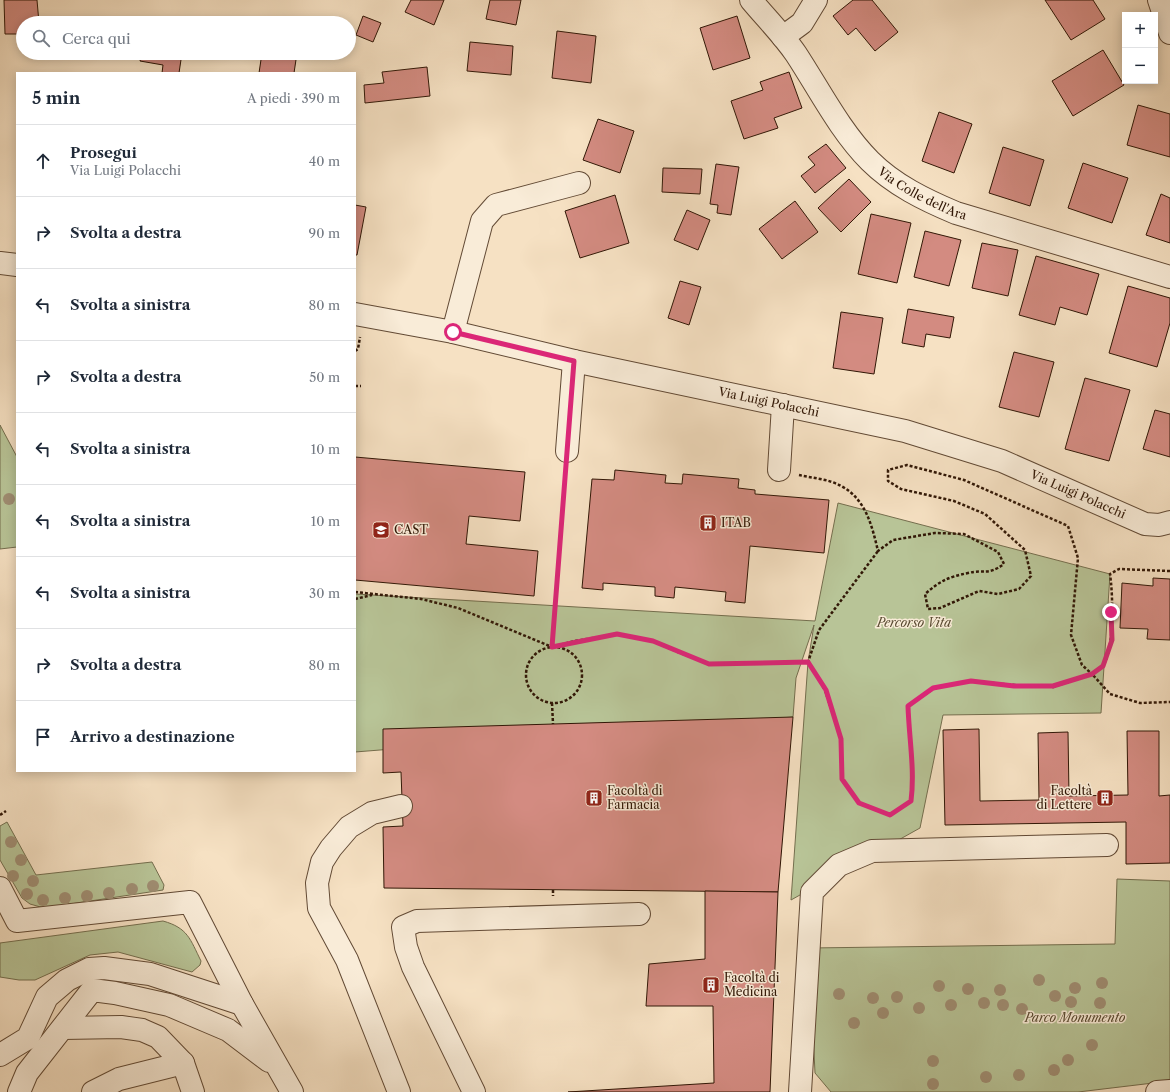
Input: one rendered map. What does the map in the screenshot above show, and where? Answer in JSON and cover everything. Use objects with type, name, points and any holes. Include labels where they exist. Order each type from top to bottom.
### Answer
[{"type":"street","name":"Via Colle dell'Ara","points":[[751,0],[783,37],[852,141],[870,162],[893,180],[928,201],[956,213],[1170,277]]},
{"type":"street","points":[[783,37],[802,23],[816,0]]},
{"type":"street","points":[[1159,0],[1170,33]]},
{"type":"street","points":[[453,332],[482,221],[496,205],[580,183]]},
{"type":"street","points":[[0,263],[16,265]]},
{"type":"street","name":"Via Luigi Polacchi","points":[[356,314],[453,332],[574,361],[904,431],[1002,461],[1145,524],[1159,525],[1170,522]]},
{"type":"street","points":[[567,451],[574,361]]},
{"type":"street","points":[[779,470],[782,405]]},
{"type":"street","points":[[399,1092],[347,960],[319,908],[317,883],[322,862],[331,848],[350,827],[372,813],[401,806]]},
{"type":"street","points":[[800,1092],[812,892],[839,865],[872,851],[1107,845]]},
{"type":"street","points":[[0,888],[8,922],[190,902],[242,1004],[292,1092]]},
{"type":"street","points":[[474,1092],[413,967],[406,947],[403,927],[417,921],[639,914]]},
{"type":"street","points":[[0,1055],[28,1038],[46,997],[66,980],[89,970],[104,968],[150,974],[242,1004]]},
{"type":"street","points":[[19,1092],[27,1073],[92,990],[115,993],[169,1005],[228,1030],[269,1061],[275,1062]]},
{"type":"street","points":[[63,1028],[121,1027],[142,1030],[158,1037],[183,1063],[193,1092]]},
{"type":"street","points":[[93,1092],[119,1079],[183,1063]]},
{"type":"street","points":[[1157,1092],[1170,1091]]},
{"type":"path","points":[[356,386],[361,386]]},
{"type":"path","points":[[552,647],[567,451]]},
{"type":"path","points":[[808,662],[819,630],[878,552],[893,540],[936,533],[964,534],[998,552],[1004,564],[994,572],[969,573],[941,581],[925,594],[928,609],[940,608],[979,591],[998,594],[1019,589],[1031,576],[1025,550],[985,514],[954,502],[901,489],[888,481],[888,470],[907,465],[964,480],[1068,526],[1078,558],[1071,635],[1082,665],[1110,694],[1140,703],[1170,702]]},
{"type":"path","points":[[779,470],[840,485],[856,496],[866,511],[878,552]]},
{"type":"path","points":[[808,662],[826,690],[841,739],[842,779],[859,803],[890,815],[911,801],[914,778],[909,738],[908,706],[933,688],[971,681],[1014,686],[1053,686],[1092,674],[1103,666],[1112,640],[1112,587],[1110,574],[1119,569],[1170,571]]},
{"type":"path","points":[[356,592],[421,599],[458,608],[552,647],[561,647],[570,651],[576,657],[582,672],[579,688],[574,695],[567,700],[552,703],[544,701],[532,693],[526,681],[526,672],[529,663],[534,656],[539,651],[552,647],[617,634],[653,641],[709,664],[808,662]]},
{"type":"path","points":[[356,599],[376,594]]},
{"type":"path","points":[[552,703],[553,724]]},
{"type":"path","points":[[0,815],[6,811]]},
{"type":"green space","points":[[0,425],[16,455],[16,547],[0,549]]},
{"type":"green space","name":"Percorso Vita","points":[[838,503],[1110,574],[1101,713],[943,715],[920,828],[791,900],[808,662],[814,625],[796,678],[793,717],[356,752],[356,594],[815,621]]},
{"type":"green space","points":[[7,822],[36,875],[152,862],[164,885],[163,890],[44,908],[30,904],[22,898],[0,860],[0,826]]},
{"type":"green space","name":"Parco Monumento","points":[[1117,879],[1170,881],[1170,1081],[1078,1092],[831,1092],[815,1073],[809,948],[1115,944]]},
{"type":"green space","points":[[163,921],[178,927],[191,941],[201,961],[200,965],[192,972],[118,952],[90,955],[35,980],[19,980],[0,977],[0,943]]},
{"type":"building","points":[[4,0],[37,0],[38,16],[16,16],[16,34],[5,34]]},
{"type":"building","points":[[411,0],[444,0],[434,25],[405,12]]},
{"type":"building","points":[[490,0],[521,0],[516,25],[486,19]]},
{"type":"building","points":[[853,0],[872,0],[898,32],[875,51],[856,28],[848,35],[833,16]]},
{"type":"building","points":[[1045,0],[1093,0],[1105,19],[1071,40]]},
{"type":"building","points":[[363,16],[381,23],[373,42],[356,35]]},
{"type":"building","points":[[737,16],[750,58],[713,70],[700,28]]},
{"type":"building","points":[[557,31],[596,36],[591,83],[552,78]]},
{"type":"building","points":[[470,42],[513,46],[511,75],[467,71]]},
{"type":"building","points":[[1103,50],[1122,84],[1124,85],[1073,116],[1052,81]]},
{"type":"building","points":[[181,60],[179,72],[162,72],[163,65],[140,61]]},
{"type":"building","points":[[261,60],[296,60],[294,72],[259,72]]},
{"type":"building","points":[[427,67],[430,96],[365,103],[364,85],[384,83],[382,72]]},
{"type":"building","points":[[789,72],[802,108],[774,118],[778,128],[744,139],[731,101],[763,90],[760,82]]},
{"type":"building","points":[[1138,105],[1170,114],[1170,157],[1127,145]]},
{"type":"building","points":[[939,112],[972,124],[954,173],[922,161]]},
{"type":"building","points":[[598,119],[634,131],[620,173],[583,160]]},
{"type":"building","points":[[826,144],[846,168],[815,193],[801,176],[815,165],[808,157]]},
{"type":"building","points":[[1003,147],[1044,160],[1030,206],[989,193]]},
{"type":"building","points":[[1083,163],[1128,178],[1112,223],[1068,208]]},
{"type":"building","points":[[716,164],[739,167],[731,215],[717,213],[718,205],[710,204]]},
{"type":"building","points":[[663,168],[702,169],[700,194],[662,192]]},
{"type":"building","points":[[849,179],[871,202],[841,232],[818,208]]},
{"type":"building","points":[[1161,194],[1170,198],[1170,243],[1146,235]]},
{"type":"building","points":[[615,195],[629,243],[580,258],[565,211]]},
{"type":"building","points":[[795,201],[818,232],[782,259],[759,229]]},
{"type":"building","points":[[356,205],[366,207],[356,255]]},
{"type":"building","points":[[687,210],[710,220],[698,250],[674,240]]},
{"type":"building","points":[[871,214],[911,223],[897,283],[858,274]]},
{"type":"building","points":[[925,231],[961,240],[949,286],[914,277]]},
{"type":"building","points":[[982,243],[1018,250],[1008,296],[972,288]]},
{"type":"building","points":[[1036,256],[1099,274],[1087,315],[1060,307],[1055,325],[1019,315]]},
{"type":"building","points":[[680,281],[701,287],[689,325],[668,318]]},
{"type":"building","points":[[1128,286],[1170,298],[1170,323],[1157,367],[1109,353]]},
{"type":"building","points":[[908,309],[954,317],[950,338],[926,334],[924,347],[902,343]]},
{"type":"building","points":[[841,312],[883,318],[874,374],[833,368]]},
{"type":"building","points":[[1014,352],[1054,362],[1039,417],[999,407]]},
{"type":"building","points":[[1085,378],[1130,390],[1109,461],[1065,449]]},
{"type":"building","points":[[1155,410],[1170,414],[1170,457],[1143,449]]},
{"type":"building","points":[[356,457],[525,472],[520,521],[469,516],[466,544],[538,551],[534,596],[356,580]]},
{"type":"building","name":"ITAB","points":[[615,470],[666,475],[665,483],[682,484],[683,474],[739,479],[738,488],[755,490],[755,494],[829,500],[824,553],[750,546],[745,603],[725,601],[726,592],[675,587],[674,598],[655,596],[655,587],[603,583],[603,590],[582,588],[592,479],[614,480]]},
{"type":"building","points":[[1153,578],[1170,579],[1170,640],[1147,639],[1148,629],[1120,628],[1122,583],[1153,586]]},
{"type":"building","name":"Facoltà di Farmacia","points":[[793,717],[778,892],[384,888],[383,827],[403,826],[401,772],[383,773],[383,729]]},
{"type":"building","name":"Facoltà di Lettere","points":[[979,729],[980,801],[1039,800],[1038,733],[1068,732],[1069,796],[1128,795],[1127,731],[1159,731],[1159,796],[1170,795],[1170,863],[1126,864],[1126,822],[945,825],[943,730]]},
{"type":"building","name":"Facoltà di Medicina","points":[[705,891],[778,892],[770,1092],[568,1092],[714,1083],[713,1006],[646,1006],[649,964],[705,959]]},
{"type":"place","name":"ITAB","points":[[708,523]]},
{"type":"place","name":"CAST","points":[[381,530]]},
{"type":"place","name":"Facoltà di Farmacia","points":[[594,798]]},
{"type":"place","name":"Facoltà di Lettere","points":[[1105,798]]},
{"type":"place","name":"Facoltà di Medicina","points":[[711,985]]},
{"type":"route","points":[[453,332],[574,361],[552,647],[574,641],[617,634],[653,641],[709,664],[808,662],[826,690],[841,739],[842,779],[859,803],[890,815],[911,801],[914,778],[909,738],[908,706],[933,688],[971,681],[1014,686],[1053,686],[1092,674],[1103,666],[1112,640],[1111,612]]}]
